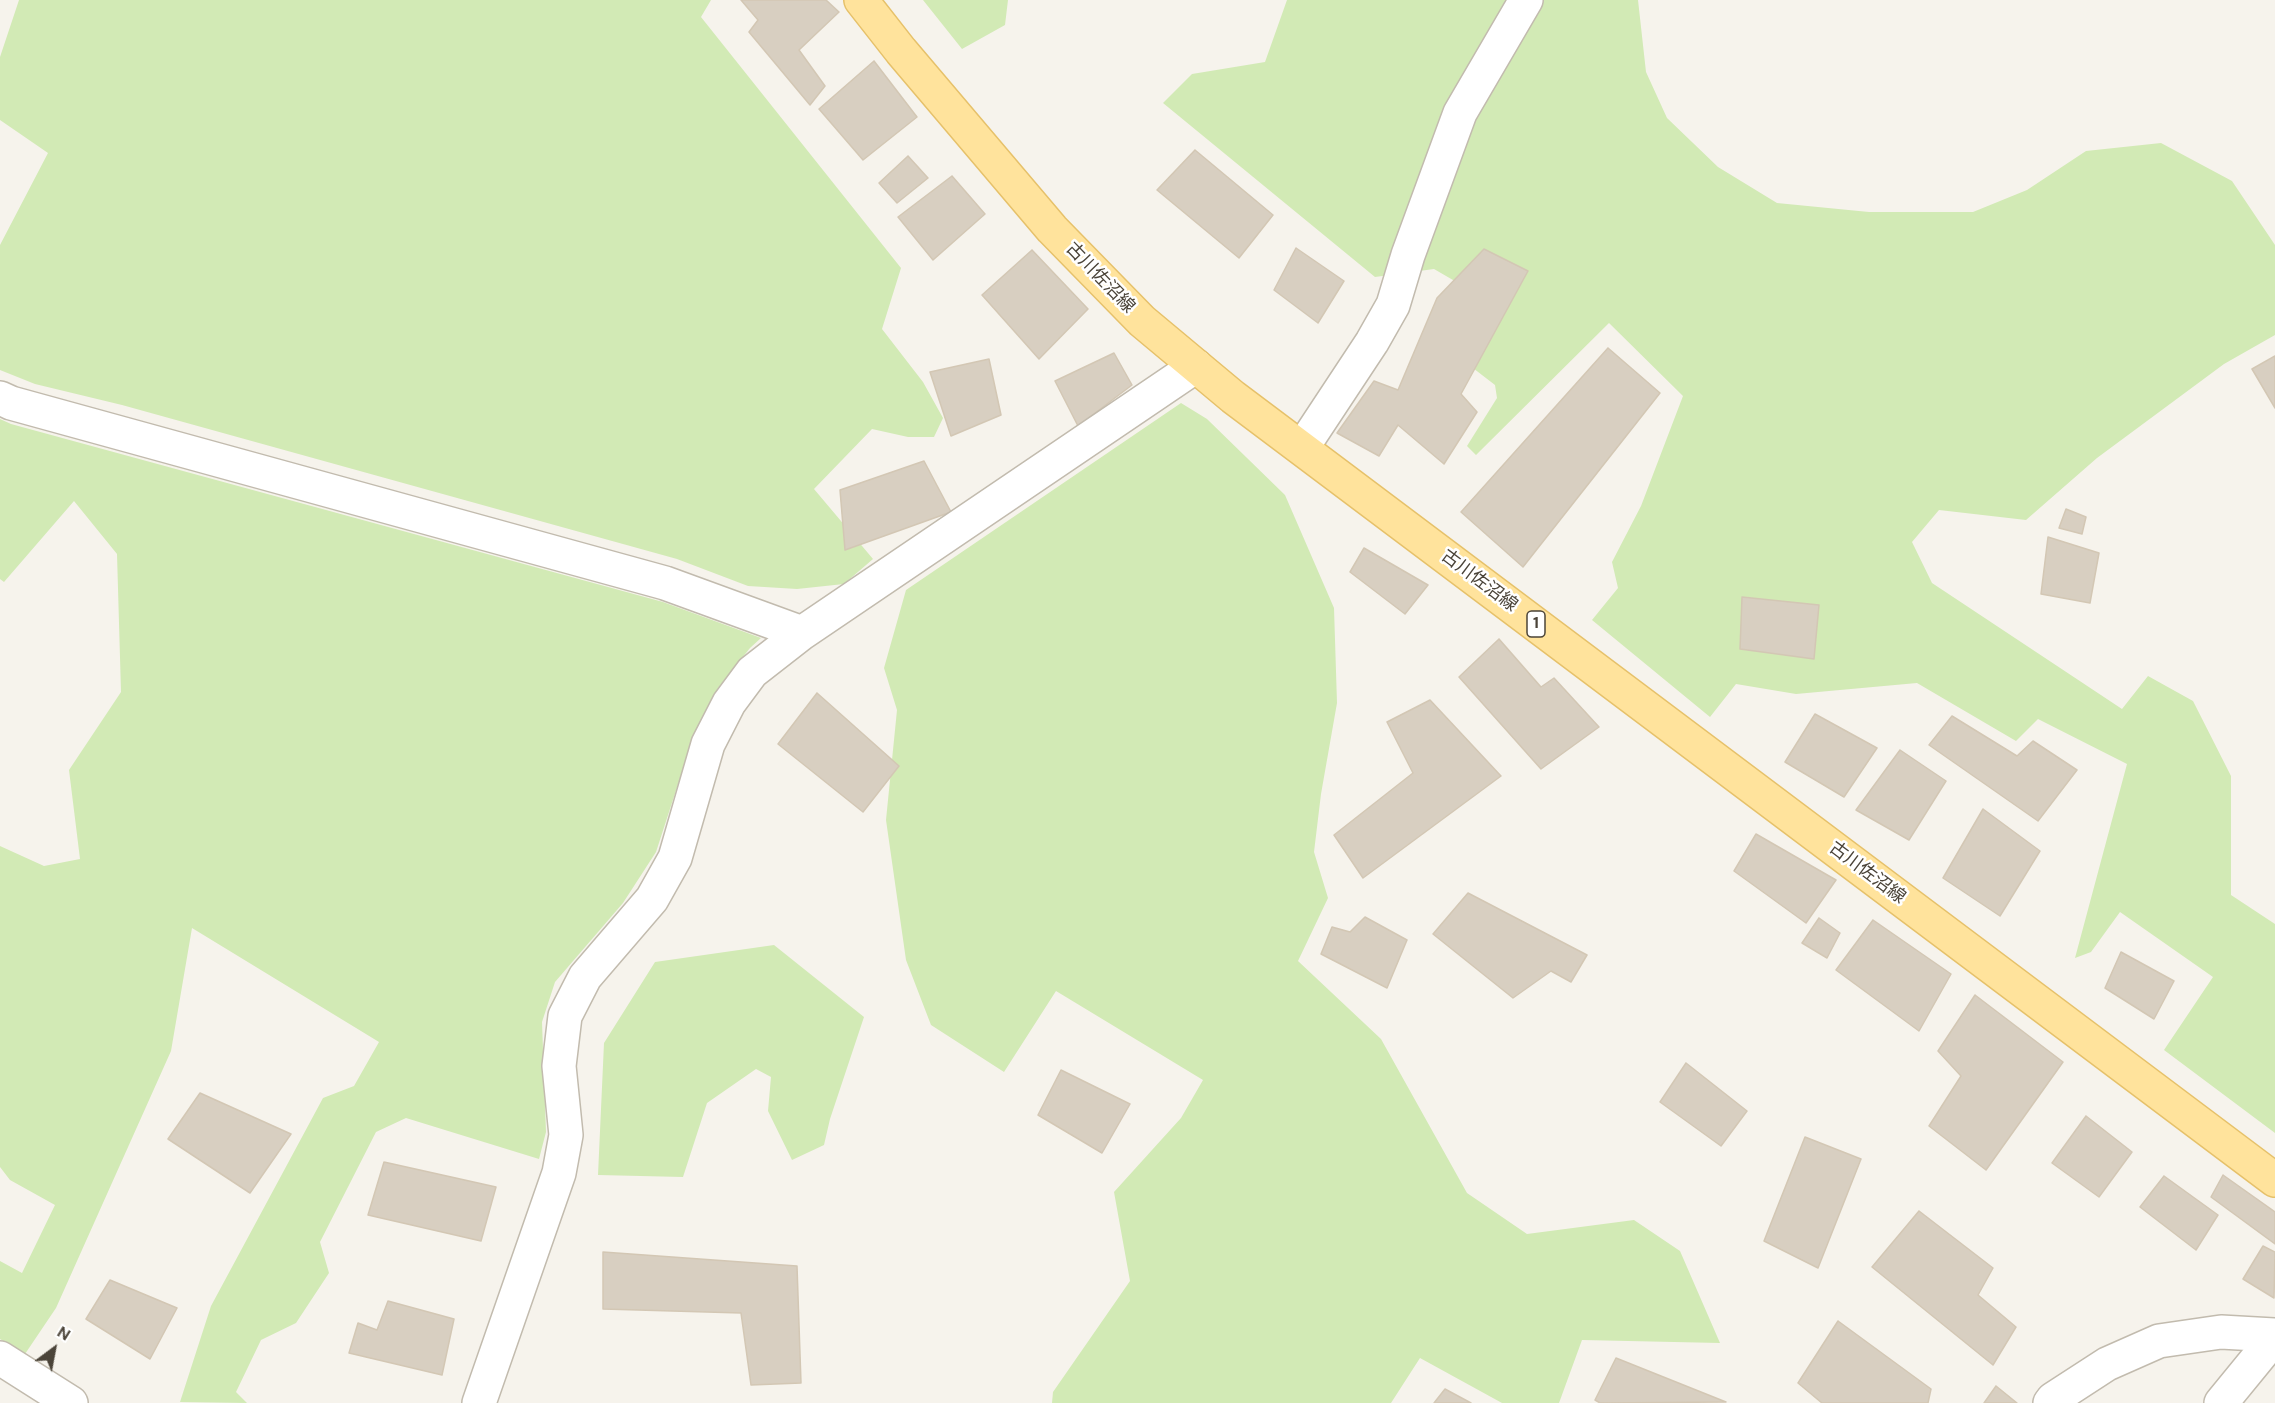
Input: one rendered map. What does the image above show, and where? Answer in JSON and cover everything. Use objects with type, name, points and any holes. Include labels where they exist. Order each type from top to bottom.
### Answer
[{"type":"main road","name":"古川佐沼線","points":[[861,0],[916,69],[1052,229],[1142,321],[1233,397],[2275,1180]]},
{"type":"street","points":[[1302,448],[1372,342],[1393,304],[1408,255],[1461,113],[1526,0]]},
{"type":"street","points":[[479,1403],[559,1173],[566,1135],[559,1066],[565,1016],[585,976],[652,899],[675,858],[708,744],[729,703],[752,672],[802,633],[1196,366]]},
{"type":"street","points":[[0,398],[11,404],[665,583],[802,633]]},
{"type":"street","points":[[2050,1403],[2107,1364],[2159,1341],[2221,1332],[2275,1336]]},
{"type":"street","points":[[2221,1403],[2275,1336]]},
{"type":"street","points":[[0,1358],[71,1403]]},
{"type":"green space","points":[[19,0],[711,0],[701,17],[901,268],[882,329],[923,382],[943,418],[934,437],[908,437],[872,429],[814,489],[873,559],[844,584],[797,589],[748,586],[677,559],[122,405],[35,384],[0,370],[0,245],[48,153],[0,120],[0,57]]},
{"type":"green space","points":[[923,0],[1008,0],[1005,25],[962,49]]},
{"type":"green space","points":[[1287,0],[1638,0],[1646,72],[1667,118],[1718,167],[1777,203],[1869,212],[1973,212],[2027,190],[2086,151],[2161,143],[2232,181],[2275,245],[2275,335],[2224,364],[2097,458],[2026,520],[1939,510],[1912,542],[1932,583],[2122,709],[2148,676],[2193,701],[2231,776],[2231,895],[2275,924],[2275,1133],[2164,1050],[2213,977],[2120,912],[2091,952],[2075,958],[2127,764],[2038,719],[2016,741],[1917,683],[1796,694],[1736,684],[1710,717],[1592,620],[1618,588],[1612,562],[1641,506],[1683,396],[1609,323],[1476,455],[1467,446],[1497,398],[1495,385],[1469,365],[1496,305],[1434,269],[1375,277],[1163,103],[1192,74],[1265,62]]},
{"type":"green space","points":[[1181,403],[1207,419],[1285,495],[1334,608],[1337,703],[1321,794],[1314,852],[1328,898],[1298,961],[1381,1039],[1467,1193],[1527,1234],[1634,1220],[1680,1251],[1720,1343],[1582,1340],[1559,1403],[1502,1403],[1420,1358],[1391,1403],[1052,1403],[1053,1392],[1130,1281],[1114,1192],[1181,1118],[1203,1080],[1056,991],[1004,1072],[931,1025],[906,960],[886,820],[897,710],[884,668],[906,590]]},
{"type":"green space","points":[[0,419],[11,424],[663,602],[761,638],[750,648],[718,688],[695,732],[656,852],[623,903],[555,982],[542,1022],[546,1132],[539,1159],[406,1118],[376,1132],[320,1242],[329,1273],[296,1323],[261,1340],[236,1392],[247,1403],[180,1402],[211,1306],[323,1098],[354,1086],[379,1042],[192,928],[171,1051],[56,1308],[25,1354],[0,1339],[0,1261],[22,1273],[55,1205],[10,1180],[0,1167],[0,846],[44,866],[80,859],[69,770],[121,692],[117,554],[74,501],[4,582],[0,579]]},
{"type":"green space","points":[[774,945],[864,1017],[830,1119],[824,1145],[792,1160],[768,1111],[771,1077],[756,1069],[707,1103],[683,1177],[598,1175],[604,1043],[655,962]]},
{"type":"building","points":[[741,0],[826,0],[839,12],[799,50],[825,86],[810,105],[749,32],[758,20]]},
{"type":"building","points":[[874,61],[917,117],[863,160],[819,109]]},
{"type":"building","points":[[1195,150],[1273,215],[1239,258],[1157,190]]},
{"type":"building","points":[[908,156],[928,178],[897,203],[879,183]]},
{"type":"building","points":[[952,176],[985,214],[933,260],[898,217]]},
{"type":"building","points":[[1296,248],[1344,281],[1318,323],[1274,290]]},
{"type":"building","points":[[1484,249],[1528,271],[1461,394],[1477,412],[1444,464],[1398,425],[1379,456],[1337,433],[1374,381],[1398,390],[1437,298]]},
{"type":"building","points":[[1032,250],[1088,309],[1039,359],[982,295]]},
{"type":"building","points":[[1608,348],[1660,393],[1523,567],[1461,512]]},
{"type":"building","points":[[1114,353],[1132,385],[1078,426],[1055,381]]},
{"type":"building","points":[[2275,356],[2275,408],[2252,369]]},
{"type":"building","points":[[989,359],[1001,415],[951,436],[930,372]]},
{"type":"building","points":[[924,461],[951,512],[845,550],[840,490]]},
{"type":"building","points":[[2066,509],[2086,517],[2082,534],[2059,528]]},
{"type":"building","points":[[2048,537],[2099,553],[2090,603],[2041,594]]},
{"type":"building","points":[[1364,548],[1428,585],[1405,614],[1350,572]]},
{"type":"building","points":[[1742,597],[1819,605],[1814,659],[1740,649]]},
{"type":"building","points":[[1499,639],[1541,687],[1554,678],[1599,727],[1541,769],[1459,677]]},
{"type":"building","points":[[817,693],[899,766],[863,812],[778,744]]},
{"type":"building","points":[[1430,700],[1501,776],[1363,878],[1334,835],[1413,773],[1387,722]]},
{"type":"building","points":[[1815,714],[1877,748],[1844,797],[1785,762]]},
{"type":"building","points":[[1952,716],[2017,756],[2033,741],[2077,770],[2038,821],[1929,745]]},
{"type":"building","points":[[1900,750],[1946,781],[1909,840],[1856,810]]},
{"type":"building","points":[[1983,809],[2040,851],[2000,916],[1943,878]]},
{"type":"building","points":[[1756,834],[1836,880],[1806,923],[1734,871]]},
{"type":"building","points":[[1468,893],[1587,955],[1571,982],[1551,971],[1513,998],[1433,934]]},
{"type":"building","points":[[1365,917],[1407,940],[1387,988],[1321,954],[1332,927],[1350,932]]},
{"type":"building","points":[[1819,918],[1840,933],[1827,958],[1802,943]]},
{"type":"building","points":[[1873,920],[1951,974],[1919,1031],[1836,970]]},
{"type":"building","points":[[2121,952],[2174,981],[2154,1019],[2105,988]]},
{"type":"building","points":[[1975,995],[2063,1062],[1986,1170],[1929,1126],[1961,1076],[1938,1051]]},
{"type":"building","points":[[1686,1063],[1747,1111],[1721,1146],[1660,1102]]},
{"type":"building","points":[[1061,1070],[1130,1104],[1102,1153],[1038,1115]]},
{"type":"building","points":[[200,1093],[291,1134],[250,1193],[168,1139]]},
{"type":"building","points":[[2086,1116],[2132,1152],[2099,1197],[2052,1163]]},
{"type":"building","points":[[1805,1137],[1861,1159],[1818,1268],[1764,1241]]},
{"type":"building","points":[[384,1162],[496,1187],[481,1241],[368,1215]]},
{"type":"building","points":[[2223,1175],[2275,1212],[2275,1244],[2211,1197]]},
{"type":"building","points":[[2164,1176],[2218,1215],[2196,1250],[2140,1207]]},
{"type":"building","points":[[1919,1211],[1993,1268],[1978,1295],[2016,1327],[1993,1365],[1872,1267]]},
{"type":"building","points":[[2263,1246],[2275,1252],[2274,1298],[2243,1279]]},
{"type":"building","points":[[603,1252],[797,1266],[801,1383],[751,1385],[741,1313],[603,1309]]},
{"type":"building","points":[[110,1280],[177,1308],[150,1359],[86,1319]]},
{"type":"building","points":[[388,1301],[454,1319],[442,1375],[349,1353],[358,1323],[377,1330]]},
{"type":"building","points":[[1838,1321],[1931,1389],[1928,1403],[1822,1403],[1798,1383]]},
{"type":"building","points":[[1616,1358],[1726,1402],[1600,1403],[1595,1400]]},
{"type":"building","points":[[1996,1386],[2017,1403],[1984,1403]]},
{"type":"building","points":[[1445,1389],[1471,1403],[1434,1403]]}]
